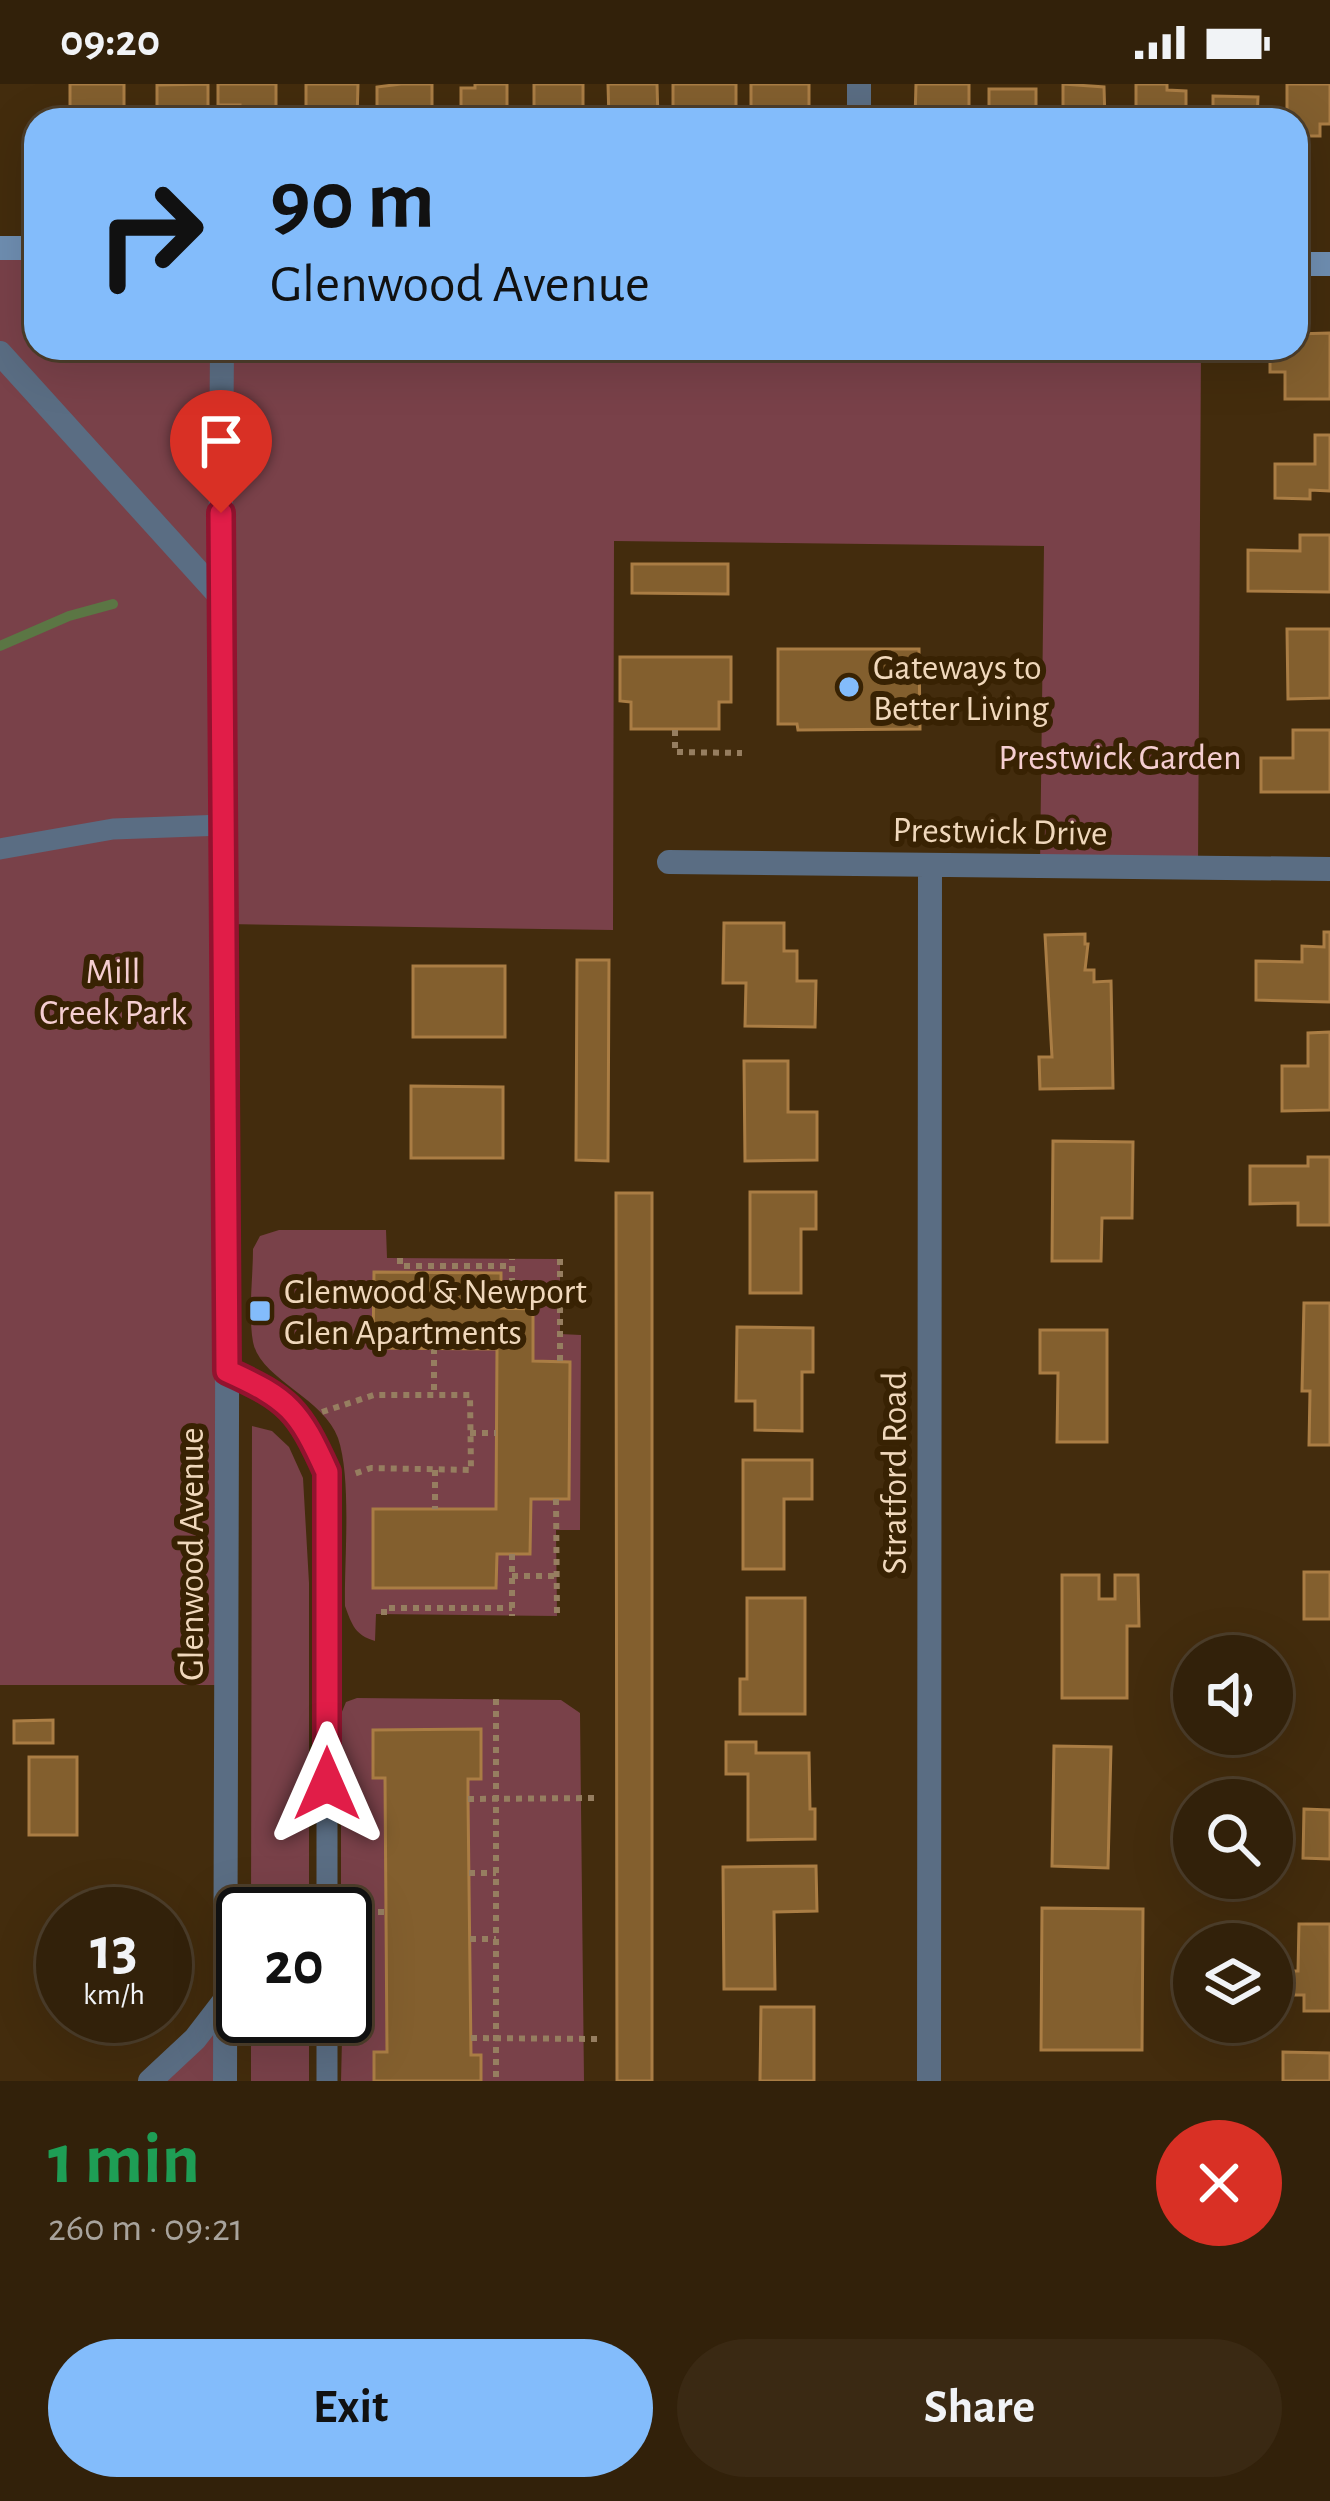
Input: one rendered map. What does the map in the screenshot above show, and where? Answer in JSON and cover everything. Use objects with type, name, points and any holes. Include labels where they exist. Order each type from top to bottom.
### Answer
[{"type":"street","points":[[0,353],[220,596]]},
{"type":"street","name":"Glenwood Avenue","points":[[223,360],[225,1887]]},
{"type":"street","name":"Prestwick Drive","points":[[669,862],[1330,869]]},
{"type":"street","name":"Stratford Road","points":[[928,2081],[930,865]]},
{"type":"street","points":[[150,2081],[216,2011]]},
{"type":"street","name":"Glenwood Avenue","points":[[225,2043],[225,2081]]},
{"type":"lane","points":[[0,849],[113,829],[224,825]]},
{"type":"lane","points":[[227,1371],[275,1393],[303,1422],[327,1472],[327,1887]]},
{"type":"lane","points":[[327,2043],[327,2081]]},
{"type":"path","points":[[675,730],[675,752],[742,753]]},
{"type":"path","points":[[400,1258],[400,1266],[512,1263],[512,1308]]},
{"type":"path","points":[[560,1259],[560,1362]]},
{"type":"path","points":[[512,1292],[560,1292]]},
{"type":"path","points":[[434,1348],[434,1395]]},
{"type":"path","points":[[303,1422],[338,1404],[374,1395],[470,1395],[471,1470],[371,1468],[327,1482]]},
{"type":"path","points":[[470,1433],[496,1433]]},
{"type":"path","points":[[435,1470],[435,1509]]},
{"type":"path","points":[[556,1498],[557,1616]]},
{"type":"path","points":[[385,1615],[385,1608],[512,1612],[512,1554]]},
{"type":"path","points":[[512,1576],[557,1576]]},
{"type":"path","points":[[496,1700],[496,2081]]},
{"type":"path","points":[[469,1799],[597,1798]]},
{"type":"path","points":[[469,1874],[496,1874]]},
{"type":"path","points":[[470,1939],[496,1939]]},
{"type":"path","points":[[471,2038],[599,2038]]},
{"type":"green space","points":[[0,248],[24,248],[24,360],[1201,360],[1198,868],[1040,866],[1044,546],[614,541],[613,930],[225,924],[226,1685],[0,1685]]},
{"type":"green space","points":[[279,1230],[386,1230],[387,1258],[560,1259],[560,1334],[581,1335],[580,1530],[556,1530],[557,1616],[376,1614],[375,1641],[355,1628],[345,1606],[346,1497],[338,1438],[320,1411],[267,1367],[253,1342],[253,1249],[260,1236]],"holes":[[[375,1272],[500,1273],[501,1308],[533,1361],[570,1363],[569,1498],[531,1499],[530,1554],[497,1554],[496,1588],[373,1587],[374,1509],[496,1509],[497,1349],[374,1348]]]},
{"type":"green space","points":[[252,1426],[272,1431],[289,1447],[303,1478],[309,1583],[309,1887],[251,1887]]},
{"type":"green space","points":[[357,1698],[561,1700],[580,1713],[584,2081],[481,2081],[481,2055],[471,2055],[468,1779],[481,1778],[480,1729],[373,1731],[373,1777],[385,1778],[387,2052],[374,2053],[374,2081],[341,2081],[342,2043],[372,2043],[372,1887],[341,1887],[341,1714],[346,1702]]},
{"type":"green space","points":[[216,2010],[216,2043],[225,2043],[225,2081],[150,2081],[185,2043],[192,2043],[192,2036]]},
{"type":"green space","points":[[251,2043],[309,2043],[309,2081],[251,2081]]},
{"type":"building","points":[[70,84],[124,84],[124,108],[70,108]]},
{"type":"building","points":[[208,84],[208,108],[157,108],[157,85]]},
{"type":"building","points":[[218,84],[276,84],[276,108],[218,105]]},
{"type":"building","points":[[306,84],[358,84],[357,108],[306,108]]},
{"type":"building","points":[[432,84],[432,108],[377,108],[377,87]]},
{"type":"building","points":[[475,84],[507,84],[507,108],[461,108],[461,88],[475,88]]},
{"type":"building","points":[[534,84],[583,84],[583,108],[534,108]]},
{"type":"building","points":[[608,84],[657,84],[658,108],[609,108]]},
{"type":"building","points":[[673,84],[736,84],[736,108],[673,108]]},
{"type":"building","points":[[751,84],[809,84],[809,108],[751,108]]},
{"type":"building","points":[[916,84],[969,84],[969,108],[915,108]]},
{"type":"building","points":[[1063,84],[1104,87],[1105,108],[1063,108]]},
{"type":"building","points":[[1136,84],[1167,84],[1167,90],[1186,91],[1186,108],[1136,108]]},
{"type":"building","points":[[1287,84],[1330,84],[1330,124],[1320,124],[1320,136],[1308,136],[1308,108],[1287,108]]},
{"type":"building","points":[[989,89],[1036,89],[1036,108],[989,108]]},
{"type":"building","points":[[1213,96],[1258,97],[1258,108],[1213,108]]},
{"type":"building","points":[[1330,333],[1330,399],[1285,399],[1285,372],[1270,372],[1270,360],[1308,360],[1308,334]]},
{"type":"building","points":[[1315,435],[1330,435],[1330,491],[1310,490],[1310,499],[1275,498],[1275,464],[1315,464]]},
{"type":"building","points":[[1300,535],[1330,535],[1330,592],[1248,591],[1248,550],[1300,551]]},
{"type":"building","points":[[632,564],[728,564],[728,594],[632,593]]},
{"type":"building","points":[[1287,629],[1330,629],[1330,698],[1288,699]]},
{"type":"building","name":"Gateways to Better Living","points":[[778,649],[919,649],[920,729],[798,730],[797,724],[778,724]]},
{"type":"building","points":[[620,657],[731,657],[731,702],[719,702],[719,729],[631,729],[631,702],[620,701]]},
{"type":"building","points":[[1293,730],[1330,730],[1330,792],[1261,792],[1261,758],[1293,758]]},
{"type":"building","points":[[724,923],[784,923],[784,951],[797,951],[797,981],[816,981],[815,1027],[745,1026],[746,983],[723,983]]},
{"type":"building","points":[[1324,932],[1330,932],[1330,1002],[1256,1000],[1256,961],[1302,962],[1302,946],[1324,947]]},
{"type":"building","points":[[1085,934],[1085,970],[1094,970],[1094,982],[1111,981],[1113,1088],[1040,1089],[1039,1057],[1052,1057],[1045,935]]},
{"type":"building","points":[[577,960],[609,960],[608,1161],[576,1160]]},
{"type":"building","points":[[413,966],[505,966],[505,1037],[413,1037]]},
{"type":"building","points":[[1330,1032],[1330,1110],[1282,1111],[1282,1066],[1308,1066],[1308,1033]]},
{"type":"building","points":[[744,1061],[788,1061],[788,1112],[817,1112],[817,1160],[745,1161]]},
{"type":"building","points":[[411,1086],[503,1087],[503,1158],[411,1158]]},
{"type":"building","points":[[1053,1141],[1133,1142],[1132,1218],[1102,1218],[1101,1261],[1052,1261]]},
{"type":"building","points":[[1308,1157],[1330,1157],[1330,1225],[1298,1225],[1298,1203],[1250,1204],[1250,1166],[1308,1166]]},
{"type":"building","points":[[750,1192],[816,1192],[816,1229],[801,1229],[801,1293],[750,1293]]},
{"type":"building","points":[[616,1193],[652,1193],[652,2081],[617,2081]]},
{"type":"building","points":[[374,1272],[501,1273],[501,1308],[533,1309],[533,1361],[570,1362],[569,1499],[531,1499],[530,1554],[497,1554],[496,1588],[373,1588],[373,1509],[496,1509],[497,1349],[373,1348]]},
{"type":"building","points":[[1304,1303],[1330,1303],[1330,1445],[1309,1445],[1310,1391],[1302,1391]]},
{"type":"building","points":[[737,1327],[813,1328],[813,1372],[802,1372],[802,1431],[755,1430],[755,1401],[736,1401]]},
{"type":"building","points":[[1040,1330],[1107,1330],[1107,1442],[1057,1442],[1058,1373],[1040,1373]]},
{"type":"building","points":[[743,1460],[812,1460],[812,1499],[784,1499],[784,1569],[743,1569]]},
{"type":"building","points":[[1304,1572],[1330,1572],[1330,1619],[1304,1619]]},
{"type":"building","points":[[1062,1575],[1099,1575],[1099,1599],[1115,1599],[1115,1575],[1138,1575],[1139,1626],[1127,1626],[1127,1698],[1062,1698]]},
{"type":"building","points":[[747,1598],[805,1598],[805,1714],[740,1714],[740,1679],[747,1679]]},
{"type":"building","points":[[53,1720],[53,1743],[14,1743],[14,1721]]},
{"type":"building","points":[[481,1729],[481,1779],[468,1779],[468,1799],[471,2055],[481,2055],[481,2081],[374,2081],[374,2052],[387,2052],[385,1778],[373,1778],[373,1730]]},
{"type":"building","points":[[726,1742],[756,1742],[756,1753],[809,1753],[815,1839],[748,1840],[748,1774],[726,1774]]},
{"type":"building","points":[[1054,1746],[1111,1747],[1108,1868],[1052,1866]]},
{"type":"building","points":[[29,1757],[77,1757],[77,1835],[29,1835]]},
{"type":"building","points":[[1304,1809],[1330,1810],[1330,1859],[1303,1858]]},
{"type":"building","points":[[816,1866],[817,1911],[774,1912],[775,1989],[724,1989],[723,1867]]},
{"type":"building","points":[[1042,1908],[1143,1909],[1142,2050],[1041,2050]]},
{"type":"building","points":[[1299,1924],[1330,1924],[1330,2011],[1304,2011],[1304,1995],[1293,1995],[1293,1971],[1298,1971]]},
{"type":"building","points":[[761,2007],[814,2007],[814,2081],[760,2081]]},
{"type":"building","points":[[1283,2052],[1330,2053],[1330,2081],[1283,2081]]},
{"type":"waterway","points":[[0,646],[69,616],[113,604]]},
{"type":"place","name":"Gateways to Better Living","points":[[849,687]]},
{"type":"place","name":"Glenwood & Newport Glen Apartments","points":[[260,1311]]},
{"type":"route","points":[[221,513],[227,1371],[275,1393],[307,1426],[327,1472],[327,1784]]},
{"type":"park label","name":"Prestwick Garden","points":[[1120,756]]},
{"type":"park label","name":"Mill Creek Park","points":[[113,990]]}]
